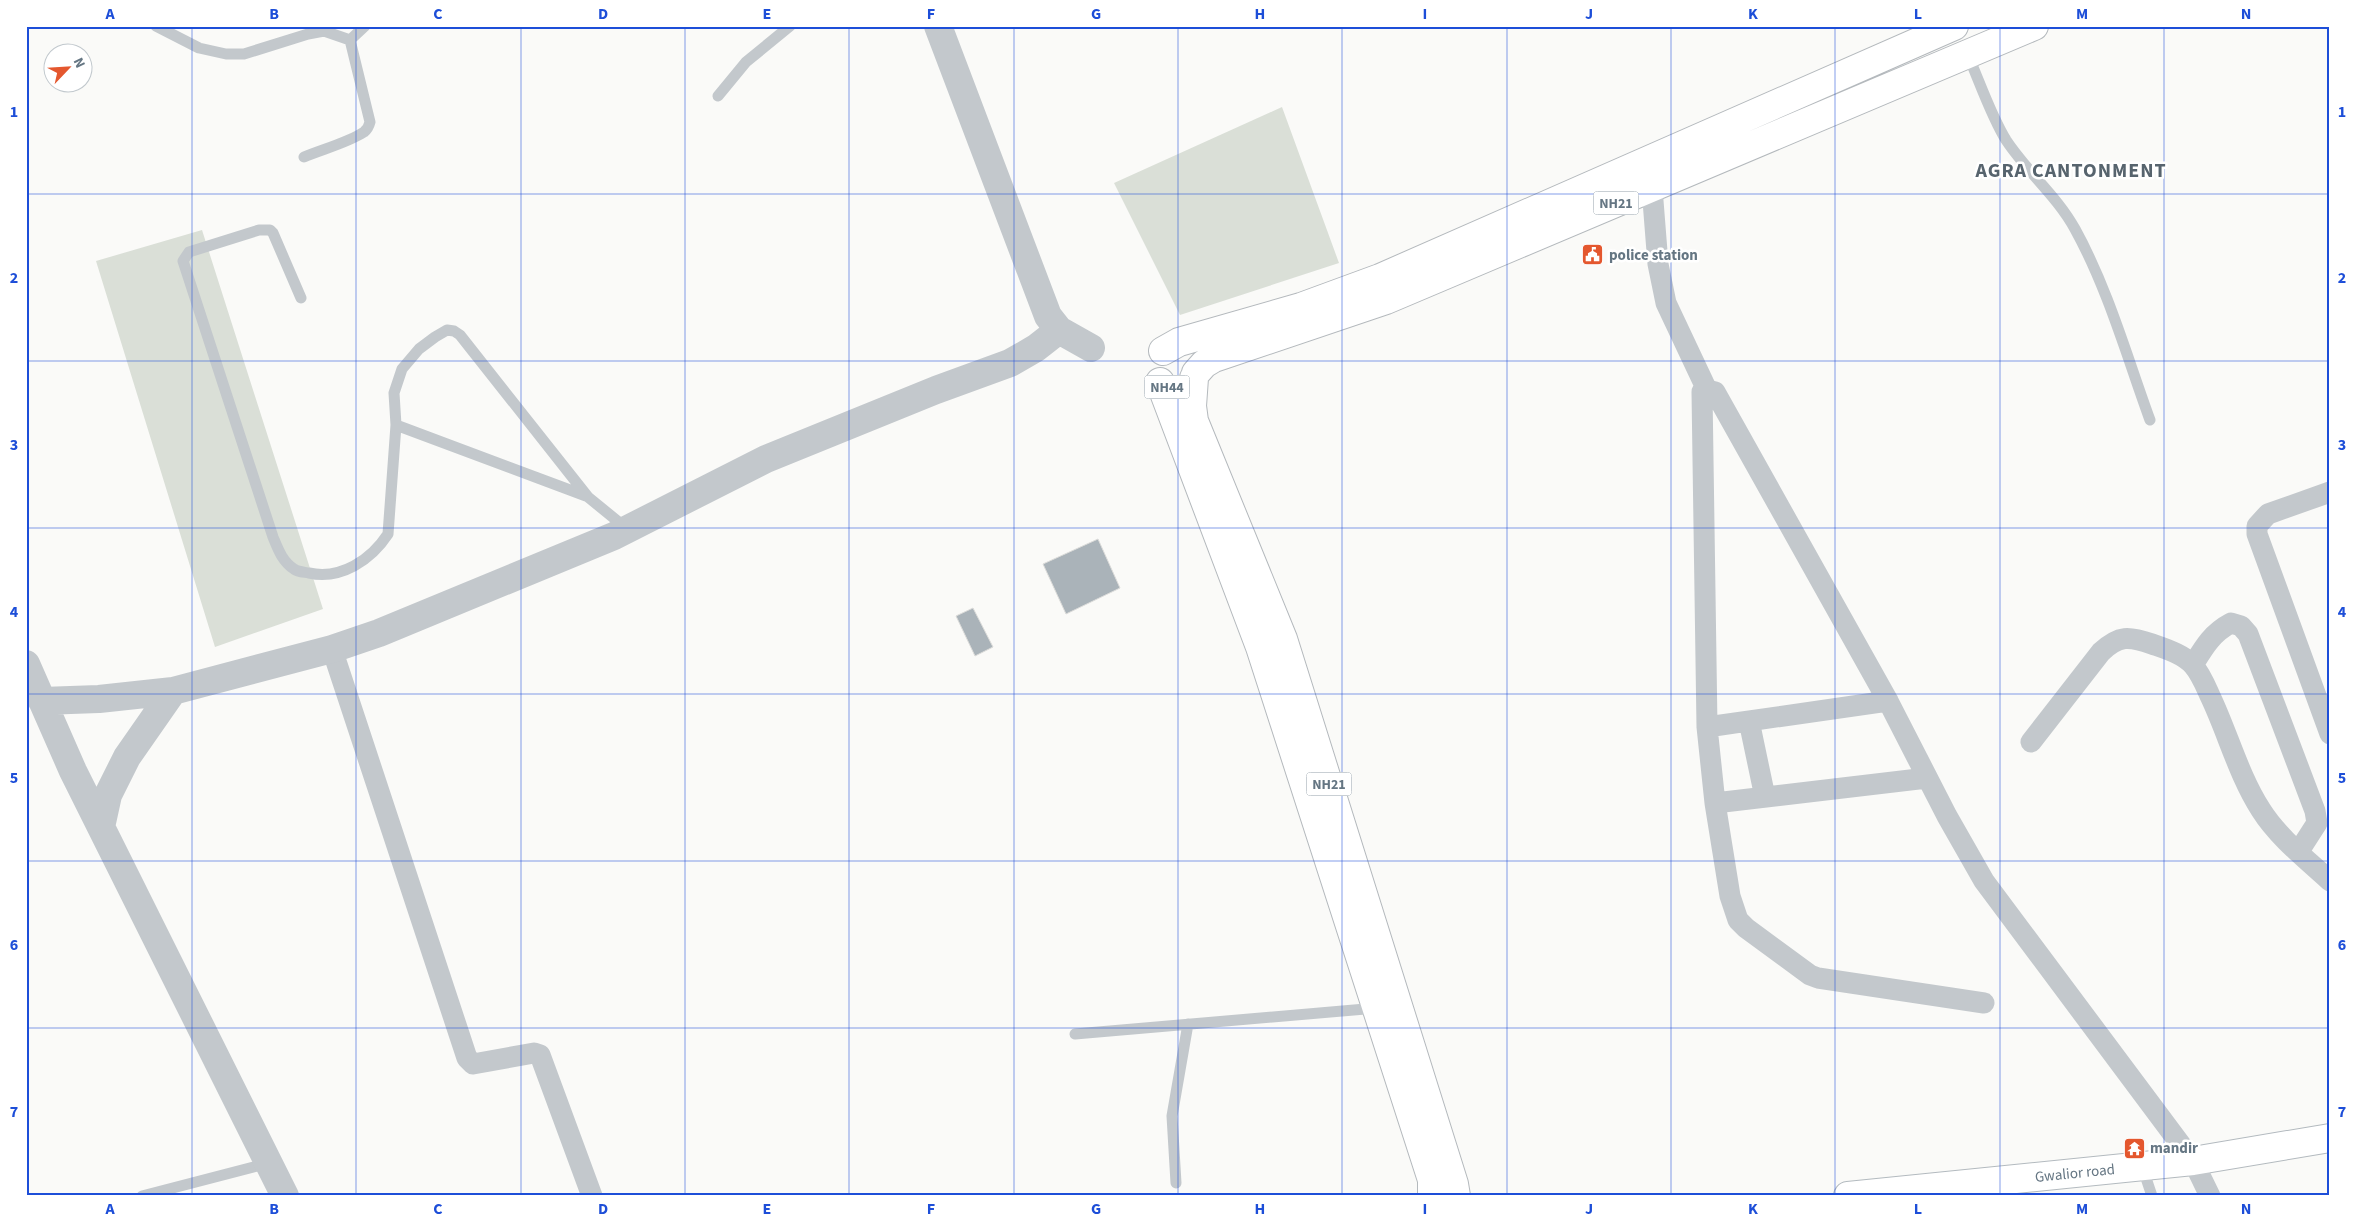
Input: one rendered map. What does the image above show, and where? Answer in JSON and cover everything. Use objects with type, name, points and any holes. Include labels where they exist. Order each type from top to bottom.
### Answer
[{"type":"main road","name":"NH21","points":[[1163,351],[1180,342],[1302,307],[1380,278],[1954,26]]},
{"type":"main road","name":"NH21","points":[[1456,1196],[1406,1026],[1283,639],[1194,421],[1192,406],[1195,375],[1204,364],[1214,358],[1386,300],[2034,26]]},
{"type":"main road","name":"NH44","points":[[1160,382],[1172,388],[1185,387],[1195,375],[1194,359],[1184,349],[1170,348],[1163,351],[1155,365],[1155,371],[1260,647],[1432,1180],[1432,1196]]},
{"type":"main road","name":"Gwalior road","points":[[1848,1196],[1930,1192],[2193,1161],[2330,1138]]},
{"type":"street","points":[[938,26],[1048,316],[1059,330],[1091,348]]},
{"type":"street","points":[[1652,188],[1658,264],[1666,303],[1707,390]]},
{"type":"street","points":[[42,702],[99,699],[173,691],[332,649],[379,633],[569,556],[628,529],[766,459],[936,390],[1010,363],[1036,348],[1059,330]]},
{"type":"street","points":[[1984,1003],[1818,978],[1810,975],[1746,928],[1738,920],[1730,896],[1715,803],[1707,728],[1700,399],[1702,392],[1707,390],[1715,392],[1888,701],[1951,825],[1984,881],[2193,1161],[2210,1196]]},
{"type":"street","points":[[2330,492],[2268,514],[2257,526],[2257,534],[2330,734]]},
{"type":"street","points":[[2193,665],[2209,639],[2220,629],[2231,623],[2241,626],[2248,634],[2315,811],[2317,823],[2299,851]]},
{"type":"street","points":[[2031,742],[2100,652],[2119,638],[2139,639],[2186,659],[2200,675],[2255,800],[2268,820],[2330,881]]},
{"type":"street","points":[[332,649],[467,1058],[473,1064],[534,1052],[540,1055],[592,1196]]},
{"type":"street","points":[[26,664],[101,827],[285,1196]]},
{"type":"street","points":[[101,827],[108,795],[126,757],[173,691]]},
{"type":"street","points":[[1707,728],[1888,701]]},
{"type":"street","points":[[1749,721],[1765,797]]},
{"type":"street","points":[[1715,803],[1927,778]]},
{"type":"lane","points":[[156,26],[198,48],[226,54],[244,54],[308,34],[324,31],[332,32],[350,40]]},
{"type":"lane","points":[[350,40],[365,26]]},
{"type":"lane","points":[[718,96],[746,62],[790,26]]},
{"type":"lane","points":[[304,157],[360,134],[369,127],[370,122],[350,40]]},
{"type":"lane","points":[[1967,53],[2005,138],[2023,164],[2058,202],[2075,228],[2093,265],[2150,420]]},
{"type":"lane","points":[[302,298],[270,230],[259,230],[189,252],[183,261],[273,537],[284,560],[295,570],[320,576],[331,574],[366,560],[388,534],[396,425],[394,393],[402,369],[419,348],[447,330],[454,331],[460,335],[588,496],[628,529]]},
{"type":"lane","points":[[396,425],[588,496]]},
{"type":"lane","points":[[1075,1034],[1377,1008]]},
{"type":"lane","points":[[1176,1183],[1172,1116],[1188,1024]]},
{"type":"lane","points":[[142,1196],[268,1164]]},
{"type":"lane","points":[[2142,1166],[2152,1196]]},
{"type":"shaded area","points":[[1282,107],[1339,263],[1180,315],[1114,183]]},
{"type":"shaded area","points":[[202,230],[323,609],[215,647],[96,261]]},
{"type":"building","points":[[1098,539],[1120,588],[1066,614],[1043,564]]},
{"type":"building","points":[[973,608],[993,647],[975,656],[956,616]]},
{"type":"place","name":"police station","points":[[1593,255]]},
{"type":"place","name":"mandir","points":[[2134,1148]]},
{"type":"district","name":"AGRA CANTONMENT","points":[[2071,170]]}]
